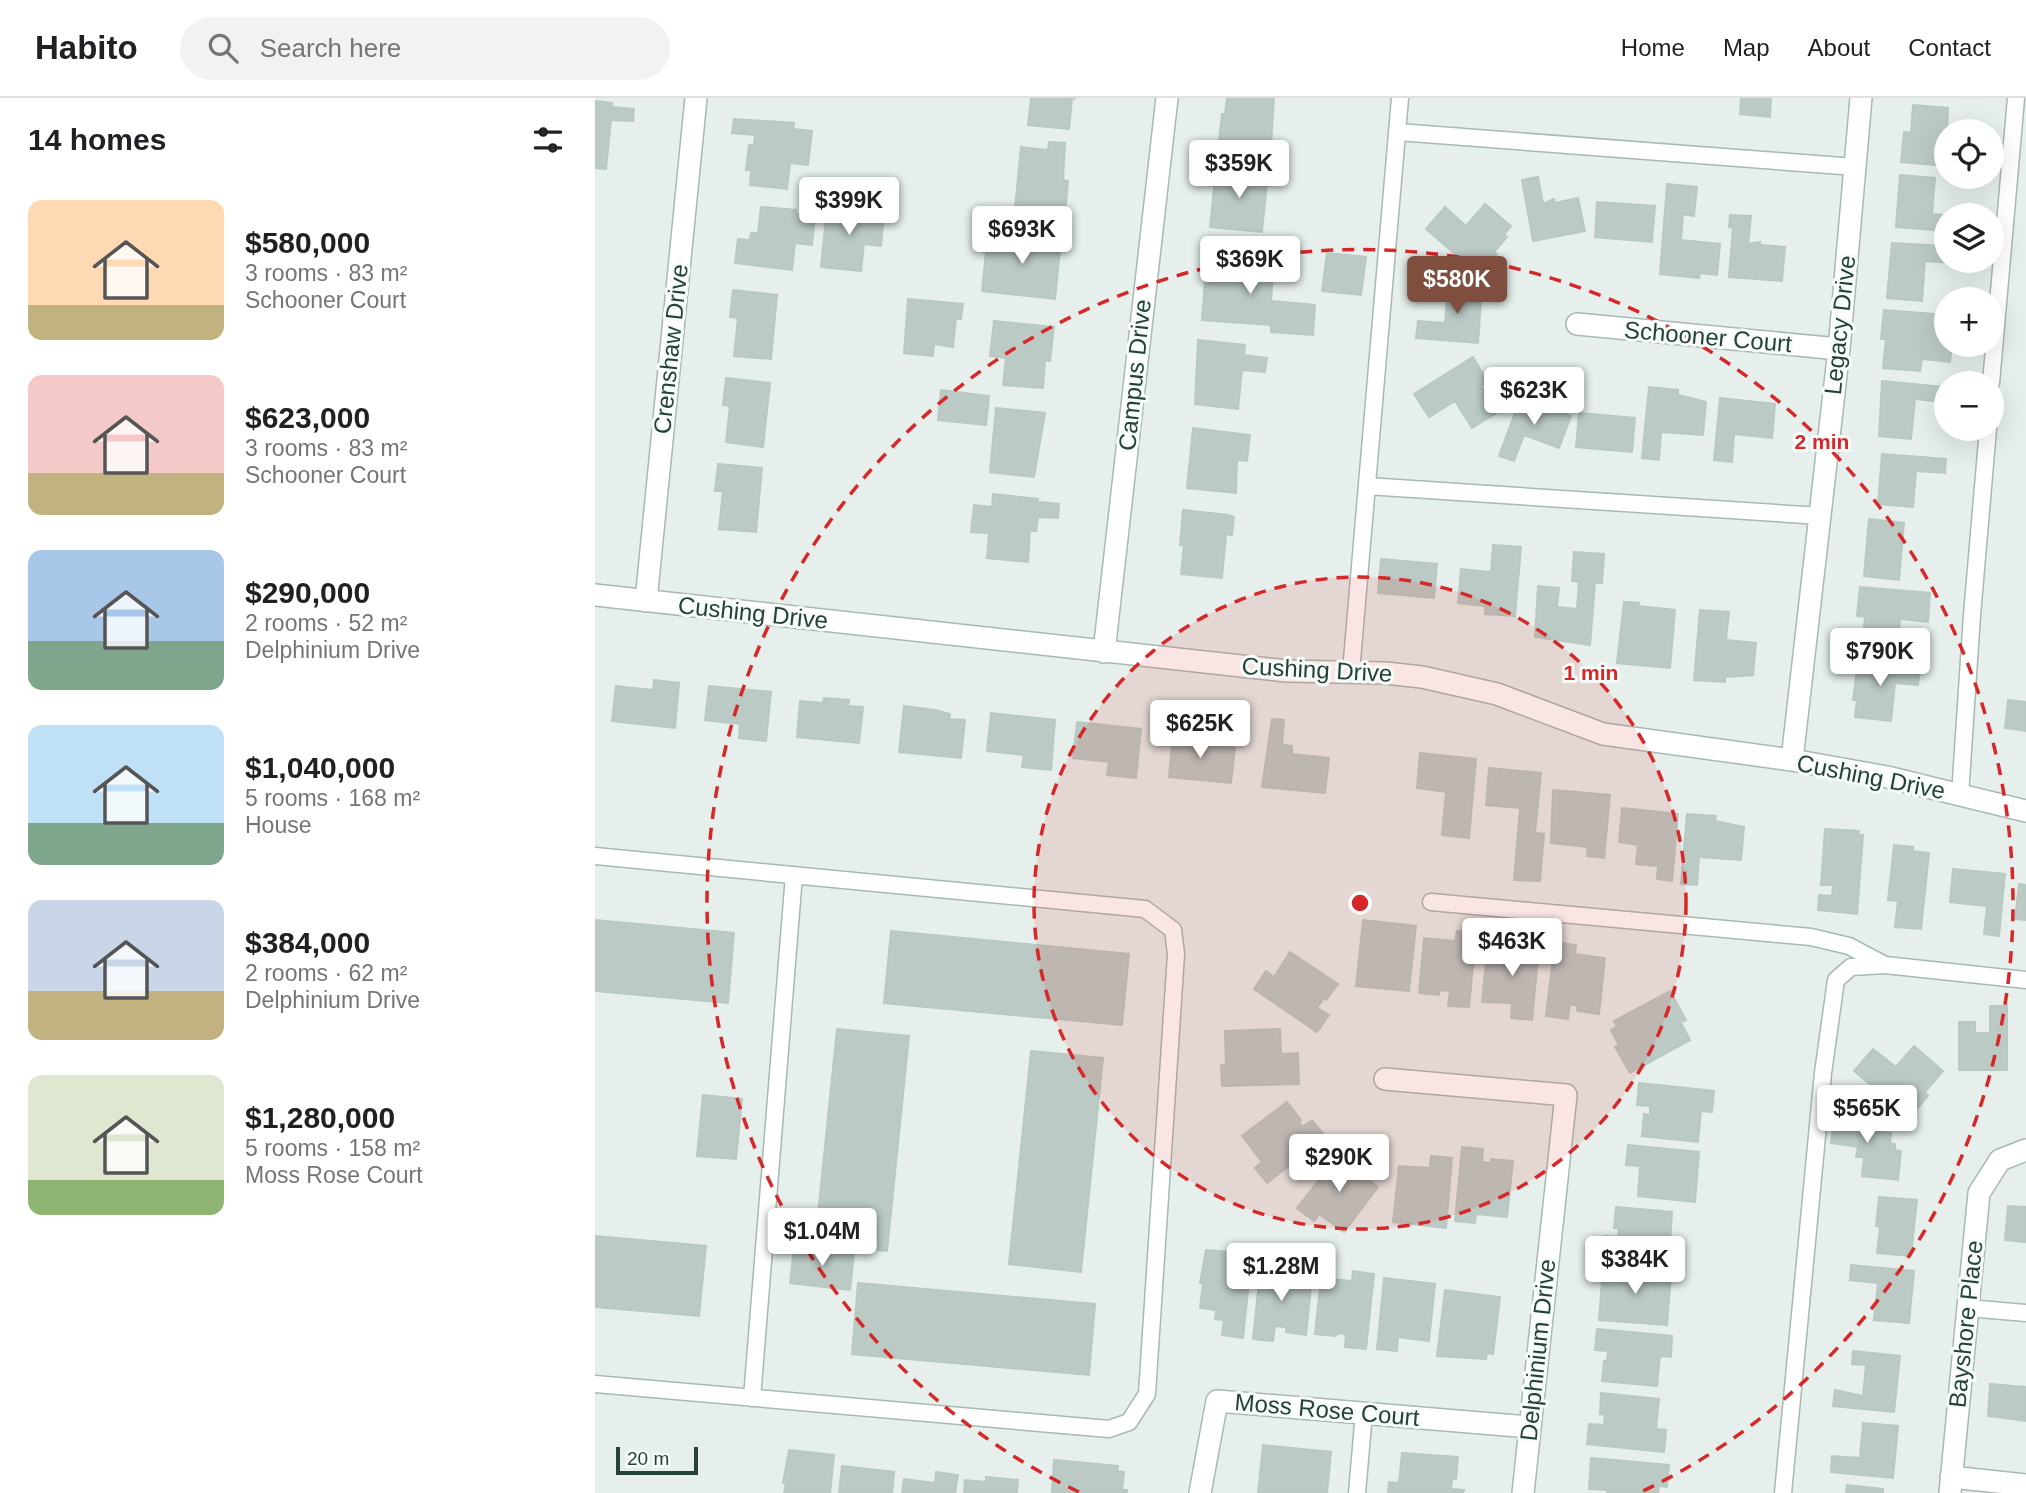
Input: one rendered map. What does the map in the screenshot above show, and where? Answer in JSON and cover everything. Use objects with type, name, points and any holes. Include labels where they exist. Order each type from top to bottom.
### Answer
[{"type":"street","name":"Crenshaw Drive","points":[[646,601],[696,98]]},
{"type":"street","name":"Campus Drive","points":[[1104,652],[1167,98]]},
{"type":"street","name":"Legacy Drive","points":[[1792,761],[1839,349],[1861,98]]},
{"type":"street","name":"Schooner Court","points":[[1577,324],[1839,349]]},
{"type":"street","name":"Cushing Drive","points":[[595,595],[1287,671],[1422,677],[1497,694],[1603,734],[1887,777],[2026,811]]},
{"type":"street","name":"Delphinium Drive","points":[[1385,1079],[1566,1095],[1523,1493]]},
{"type":"street","name":"Bayshore Place","points":[[1950,1485],[1979,1193],[2000,1160],[2026,1150]]},
{"type":"street","name":"Moss Rose Court","points":[[1199,1493],[1217,1401],[1530,1427]]},
{"type":"street","points":[[1950,1485],[2026,1485]]},
{"type":"lane","points":[[1350,672],[1400,98]]},
{"type":"lane","points":[[1992,371],[2016,98]]},
{"type":"lane","points":[[1398,132],[1855,167]]},
{"type":"lane","points":[[1960,795],[1987,441]]},
{"type":"lane","points":[[1367,486],[1820,516]]},
{"type":"lane","points":[[595,856],[1145,909],[1173,930],[1176,954],[1147,1394],[1129,1422],[1109,1429],[595,1384]]},
{"type":"lane","points":[[752,1398],[794,875]]},
{"type":"lane","points":[[1431,902],[1811,937],[1849,946],[1885,965]]},
{"type":"lane","points":[[1783,1493],[1823,1073],[1836,979],[1851,967],[1885,965],[2026,980]]},
{"type":"lane","points":[[1968,1307],[2026,1313]]},
{"type":"lane","points":[[1357,1493],[1364,1413]]},
{"type":"building","points":[[1031,98],[1076,98],[1072,99],[1069,129],[1028,125]]},
{"type":"building","points":[[1227,98],[1274,98],[1271,146],[1219,140]]},
{"type":"building","points":[[1741,98],[1771,98],[1770,117],[1740,114]]},
{"type":"building","points":[[595,101],[612,103],[612,107],[634,109],[633,121],[611,120],[606,169],[595,168]]},
{"type":"building","points":[[1913,105],[1948,108],[1948,119],[1934,119],[1934,165],[1901,162],[1904,132],[1911,133]]},
{"type":"building","points":[[734,119],[794,123],[793,129],[812,131],[808,165],[790,163],[787,189],[750,185],[751,170],[746,170],[749,145],[754,145],[755,135],[732,133]]},
{"type":"building","points":[[1049,142],[1065,143],[1063,180],[1068,181],[1065,214],[1015,209],[1021,147],[1048,150]]},
{"type":"building","points":[[1216,169],[1268,173],[1262,232],[1210,227]]},
{"type":"building","points":[[1900,175],[1934,178],[1934,230],[1896,227]]},
{"type":"building","points":[[1538,177],[1543,204],[1554,199],[1555,203],[1578,198],[1585,231],[1533,241],[1522,180]]},
{"type":"building","points":[[1667,184],[1697,187],[1694,216],[1683,214],[1681,240],[1720,244],[1717,275],[1700,273],[1699,278],[1660,274]]},
{"type":"building","points":[[1597,202],[1655,206],[1652,242],[1595,237]]},
{"type":"building","points":[[1485,204],[1511,226],[1504,234],[1507,237],[1494,252],[1497,254],[1479,275],[1426,229],[1445,207],[1466,226]]},
{"type":"building","points":[[761,207],[796,210],[796,214],[815,216],[812,245],[795,243],[792,270],[735,263],[738,239],[750,240],[751,233],[758,233]]},
{"type":"building","points":[[827,207],[866,210],[865,215],[884,216],[881,246],[864,244],[861,271],[821,267]]},
{"type":"building","points":[[1730,215],[1751,216],[1748,244],[1760,242],[1760,245],[1785,247],[1782,281],[1729,277],[1733,228],[1729,227]]},
{"type":"building","points":[[988,232],[1061,240],[1055,299],[982,291]]},
{"type":"building","points":[[1892,243],[1934,245],[1934,262],[1925,261],[1922,301],[1887,298]]},
{"type":"building","points":[[1207,253],[1274,258],[1271,301],[1315,305],[1313,335],[1271,332],[1271,325],[1202,320]]},
{"type":"building","points":[[1327,253],[1366,257],[1361,295],[1322,291]]},
{"type":"building","points":[[1448,283],[1482,286],[1478,343],[1416,338],[1418,321],[1445,323]]},
{"type":"building","points":[[733,290],[777,295],[771,359],[734,356],[738,318],[730,317]]},
{"type":"building","points":[[908,299],[963,304],[961,319],[956,318],[953,347],[934,344],[933,356],[904,353]]},
{"type":"building","points":[[1884,310],[1934,314],[1934,357],[1951,357],[1950,362],[1922,359],[1920,371],[1883,368],[1886,339],[1881,339]]},
{"type":"building","points":[[994,321],[1054,327],[1050,361],[1045,360],[1043,388],[1003,385],[1006,358],[990,356]]},
{"type":"building","points":[[1198,340],[1245,345],[1244,355],[1267,358],[1265,372],[1242,370],[1238,409],[1195,404]]},
{"type":"building","points":[[1473,357],[1488,382],[1481,386],[1498,412],[1472,428],[1455,401],[1429,417],[1414,394]]},
{"type":"building","points":[[726,378],[770,383],[763,447],[726,442],[730,406],[723,405]]},
{"type":"building","points":[[1882,381],[1934,386],[1934,401],[1915,399],[1911,439],[1879,436]]},
{"type":"building","points":[[1649,387],[1678,390],[1678,395],[1706,402],[1703,435],[1661,432],[1659,460],[1642,458]]},
{"type":"building","points":[[941,390],[989,396],[986,425],[938,420]]},
{"type":"building","points":[[1521,397],[1571,416],[1559,448],[1524,435],[1514,461],[1499,456]]},
{"type":"building","points":[[1720,398],[1775,404],[1772,438],[1734,434],[1732,462],[1714,460]]},
{"type":"building","points":[[996,408],[1045,413],[1034,477],[990,472]]},
{"type":"building","points":[[1579,413],[1635,418],[1632,452],[1576,447]]},
{"type":"building","points":[[1193,428],[1250,435],[1247,461],[1237,460],[1236,493],[1187,488]]},
{"type":"building","points":[[1882,454],[1946,459],[1945,473],[1916,471],[1913,507],[1878,504]]},
{"type":"building","points":[[718,464],[762,468],[756,532],[719,529],[723,491],[715,491]]},
{"type":"building","points":[[993,494],[1059,504],[1058,518],[1038,517],[1036,531],[1030,531],[1028,562],[987,558],[989,533],[971,532],[974,505],[992,507]]},
{"type":"building","points":[[1183,510],[1234,517],[1232,535],[1226,534],[1222,578],[1181,574]]},
{"type":"building","points":[[1869,519],[1904,523],[1899,580],[1864,576]]},
{"type":"building","points":[[1493,545],[1521,547],[1515,616],[1485,614],[1485,606],[1458,603],[1461,569],[1491,572]]},
{"type":"building","points":[[1574,552],[1604,554],[1602,583],[1595,583],[1590,645],[1535,637],[1538,586],[1559,588],[1557,607],[1577,609],[1579,582],[1572,581]]},
{"type":"building","points":[[1381,559],[1437,564],[1434,598],[1378,593]]},
{"type":"building","points":[[1860,587],[1930,593],[1928,622],[1900,619],[1898,648],[1862,645],[1865,617],[1857,616]]},
{"type":"building","points":[[1624,602],[1675,610],[1670,668],[1617,663]]},
{"type":"building","points":[[1700,610],[1729,612],[1726,640],[1756,643],[1753,675],[1725,677],[1725,682],[1694,680]]},
{"type":"building","points":[[1858,661],[1920,667],[1918,685],[1895,683],[1891,721],[1855,717],[1857,700],[1853,700]]},
{"type":"building","points":[[654,680],[679,683],[675,728],[612,721],[616,686],[653,690]]},
{"type":"building","points":[[709,686],[771,692],[766,741],[739,738],[740,724],[705,720]]},
{"type":"building","points":[[824,698],[849,700],[848,706],[863,707],[859,743],[797,737],[800,701],[823,703]]},
{"type":"building","points":[[2008,700],[2026,702],[2026,731],[2005,728]]},
{"type":"building","points":[[904,706],[935,710],[950,714],[949,719],[965,720],[961,758],[899,752]]},
{"type":"building","points":[[991,713],[1055,720],[1051,770],[1022,767],[1024,755],[987,751]]},
{"type":"building","points":[[1272,719],[1284,720],[1282,745],[1292,746],[1292,754],[1329,758],[1325,793],[1262,787]]},
{"type":"building","points":[[1077,722],[1141,729],[1136,778],[1107,775],[1109,762],[1073,758]]},
{"type":"building","points":[[1173,734],[1199,736],[1198,744],[1235,748],[1231,783],[1169,777]]},
{"type":"building","points":[[1420,753],[1476,759],[1469,838],[1442,835],[1446,792],[1417,788]]},
{"type":"building","points":[[1489,768],[1541,773],[1535,833],[1544,834],[1540,881],[1514,880],[1520,808],[1486,805]]},
{"type":"building","points":[[1553,790],[1610,795],[1604,858],[1587,856],[1588,847],[1551,843]]},
{"type":"building","points":[[1622,808],[1678,814],[1672,881],[1657,879],[1658,866],[1636,864],[1638,845],[1619,842]]},
{"type":"building","points":[[1687,814],[1716,816],[1715,821],[1744,827],[1741,860],[1699,857],[1697,885],[1681,884]]},
{"type":"building","points":[[1825,829],[1859,831],[1858,835],[1863,835],[1857,914],[1818,910],[1819,895],[1832,896],[1833,885],[1821,885]]},
{"type":"building","points":[[1894,845],[1913,847],[1913,851],[1929,853],[1921,929],[1895,927],[1898,901],[1888,900]]},
{"type":"building","points":[[1953,869],[2005,874],[1999,936],[1984,934],[1987,906],[1950,902]]},
{"type":"building","points":[[2019,884],[2026,885],[2026,920],[2015,919]]},
{"type":"building","points":[[595,920],[734,933],[728,1003],[595,991]]},
{"type":"building","points":[[1363,920],[1416,926],[1409,991],[1356,986]]},
{"type":"building","points":[[891,931],[1129,954],[1122,1025],[884,1003]]},
{"type":"building","points":[[1457,931],[1476,933],[1469,1007],[1448,1006],[1450,991],[1439,990],[1439,995],[1419,993],[1424,938],[1455,941]]},
{"type":"building","points":[[1555,942],[1576,945],[1575,954],[1605,958],[1599,1014],[1577,1011],[1578,1006],[1570,1004],[1568,1019],[1546,1016]]},
{"type":"building","points":[[1488,943],[1539,948],[1532,1020],[1511,1018],[1512,1003],[1482,1002]]},
{"type":"building","points":[[1290,952],[1338,984],[1317,1008],[1329,1015],[1317,1032],[1254,989],[1266,971],[1274,977]]},
{"type":"building","points":[[1670,991],[1686,1020],[1681,1023],[1690,1040],[1630,1073],[1615,1047],[1619,1045],[1611,1030],[1617,1026],[1614,1021]]},
{"type":"building","points":[[1990,1006],[2007,1006],[2007,1070],[1959,1070],[1959,1022],[1975,1022],[1975,1033],[1990,1033]]},
{"type":"building","points":[[837,1029],[909,1036],[887,1251],[815,1244]]},
{"type":"building","points":[[1280,1029],[1281,1054],[1298,1053],[1299,1084],[1222,1086],[1221,1065],[1226,1065],[1225,1031]]},
{"type":"building","points":[[1914,1046],[1943,1071],[1925,1092],[1928,1096],[1909,1118],[1854,1071],[1873,1049],[1896,1067]]},
{"type":"building","points":[[1031,1051],[1103,1058],[1081,1272],[1009,1264]]},
{"type":"building","points":[[1639,1083],[1714,1091],[1712,1112],[1701,1111],[1698,1142],[1642,1136],[1644,1114],[1650,1115],[1650,1106],[1637,1105]]},
{"type":"building","points":[[703,1095],[742,1099],[736,1159],[697,1156]]},
{"type":"building","points":[[1287,1102],[1301,1120],[1299,1122],[1302,1127],[1312,1120],[1326,1137],[1267,1183],[1255,1168],[1262,1162],[1242,1136]]},
{"type":"building","points":[[1836,1106],[1859,1109],[1857,1128],[1891,1133],[1890,1143],[1895,1144],[1895,1150],[1901,1151],[1898,1180],[1862,1176],[1864,1157],[1856,1157],[1858,1147],[1831,1143]]},
{"type":"building","points":[[1628,1145],[1699,1152],[1695,1202],[1638,1196],[1640,1166],[1626,1165]]},
{"type":"building","points":[[1462,1147],[1483,1149],[1482,1162],[1491,1163],[1491,1159],[1513,1161],[1507,1217],[1476,1214],[1475,1223],[1455,1221]]},
{"type":"building","points":[[1343,1149],[1358,1161],[1350,1171],[1378,1187],[1344,1232],[1319,1214],[1314,1221],[1297,1208]]},
{"type":"building","points":[[1431,1156],[1452,1158],[1446,1228],[1393,1222],[1399,1166],[1430,1168]]},
{"type":"building","points":[[1879,1197],[1917,1200],[1911,1256],[1877,1253]]},
{"type":"building","points":[[2008,1206],[2026,1207],[2026,1242],[2005,1240]]},
{"type":"building","points":[[1616,1207],[1672,1212],[1670,1242],[1680,1243],[1678,1264],[1603,1257],[1605,1236],[1618,1237],[1619,1228],[1614,1228]]},
{"type":"building","points":[[595,1236],[706,1246],[699,1316],[595,1307]]},
{"type":"building","points":[[794,1247],[854,1253],[850,1290],[790,1283]]},
{"type":"building","points":[[1206,1250],[1252,1254],[1243,1338],[1222,1335],[1224,1320],[1215,1319],[1216,1310],[1200,1308],[1203,1283],[1200,1283]]},
{"type":"building","points":[[1261,1263],[1283,1265],[1282,1274],[1312,1277],[1306,1335],[1286,1332],[1286,1327],[1275,1326],[1273,1341],[1253,1339]]},
{"type":"building","points":[[1851,1265],[1914,1271],[1909,1323],[1874,1320],[1878,1283],[1850,1280]]},
{"type":"building","points":[[1603,1268],[1671,1273],[1667,1325],[1599,1320]]},
{"type":"building","points":[[1353,1271],[1374,1274],[1366,1349],[1345,1347],[1346,1334],[1315,1334],[1321,1278],[1352,1281]]},
{"type":"building","points":[[1384,1278],[1435,1284],[1429,1341],[1398,1337],[1397,1351],[1377,1349]]},
{"type":"building","points":[[858,1283],[1095,1304],[1089,1375],[852,1354]]},
{"type":"building","points":[[1445,1290],[1500,1297],[1493,1354],[1487,1353],[1486,1359],[1437,1356]]},
{"type":"building","points":[[1597,1329],[1672,1336],[1671,1357],[1660,1356],[1657,1386],[1602,1381],[1608,1351],[1595,1350]]},
{"type":"building","points":[[1853,1351],[1900,1356],[1894,1412],[1833,1406],[1835,1390],[1863,1396],[1866,1365],[1852,1364]]},
{"type":"building","points":[[1990,1384],[2026,1387],[2026,1421],[1988,1416]]},
{"type":"building","points":[[1601,1393],[1659,1399],[1656,1429],[1666,1430],[1664,1452],[1587,1444],[1589,1424],[1604,1425],[1605,1415],[1600,1414]]},
{"type":"building","points":[[1863,1423],[1898,1426],[1893,1478],[1831,1472],[1832,1456],[1860,1458]]},
{"type":"building","points":[[1263,1445],[1331,1452],[1327,1493],[1258,1493]]},
{"type":"building","points":[[789,1450],[834,1455],[830,1493],[784,1493],[786,1484],[783,1483]]},
{"type":"building","points":[[1402,1453],[1458,1457],[1456,1479],[1452,1479],[1451,1489],[1464,1490],[1463,1493],[1388,1493],[1389,1482],[1399,1483]]},
{"type":"building","points":[[1591,1458],[1669,1465],[1667,1487],[1659,1486],[1658,1493],[1607,1493],[1607,1490],[1589,1489]]},
{"type":"building","points":[[1054,1460],[1118,1466],[1117,1471],[1124,1472],[1122,1490],[1127,1490],[1127,1493],[1052,1492]]},
{"type":"building","points":[[842,1466],[894,1472],[892,1493],[839,1493]]},
{"type":"building","points":[[936,1472],[958,1475],[955,1493],[902,1493],[904,1479],[935,1483]]},
{"type":"building","points":[[986,1477],[1018,1480],[1017,1493],[964,1493],[965,1480],[986,1482]]},
{"type":"building","points":[[1847,1485],[1883,1489],[1883,1493],[1846,1493]]}]
